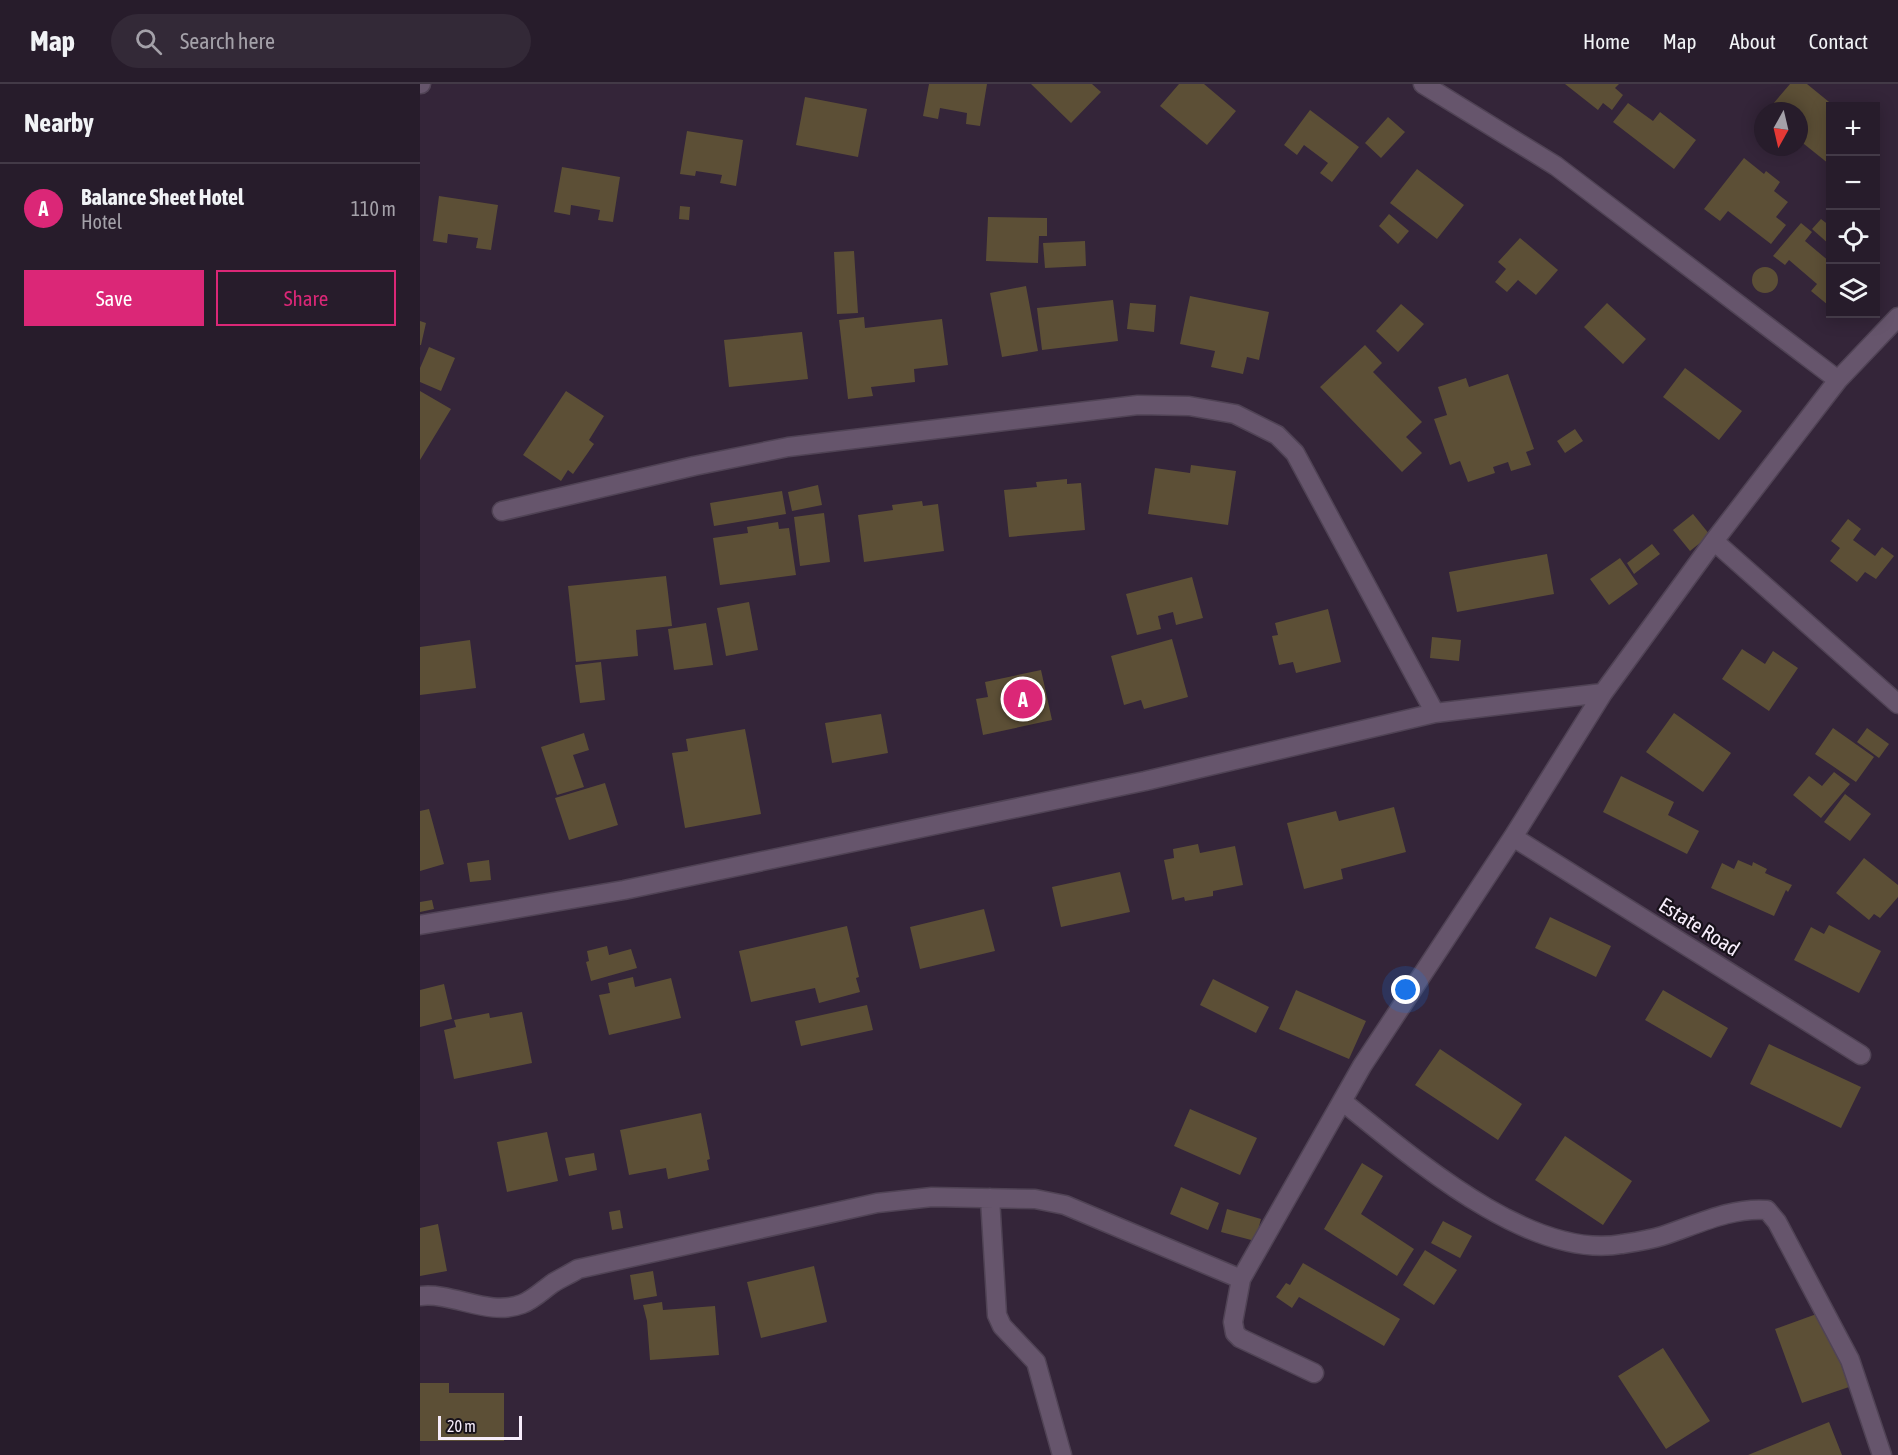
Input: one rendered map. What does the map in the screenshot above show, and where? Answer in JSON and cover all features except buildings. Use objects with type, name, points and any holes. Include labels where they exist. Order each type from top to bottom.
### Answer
[{"type":"street","points":[[1423,84],[1556,166],[1838,380]]},
{"type":"street","points":[[1314,1374],[1240,1338],[1235,1333],[1233,1322],[1241,1279],[1362,1066],[1513,837],[1603,693],[1714,542],[1838,380],[1898,317]]},
{"type":"street","points":[[502,511],[694,466],[788,447],[1138,405],[1189,406],[1234,414],[1277,435],[1295,453],[1435,713]]},
{"type":"street","points":[[1714,542],[1898,704]]},
{"type":"street","points":[[420,925],[624,890],[1144,782],[1435,713],[1603,693]]},
{"type":"street","name":"Estate Road","points":[[1513,837],[1861,1055]]},
{"type":"street","points":[[1342,1101],[1421,1164],[1506,1220],[1578,1246],[1607,1247],[1660,1237],[1716,1217],[1752,1209],[1767,1210],[1777,1222],[1850,1360],[1882,1455]]},
{"type":"street","points":[[420,1296],[438,1296],[493,1307],[510,1307],[524,1303],[578,1269],[877,1203],[932,1197],[1035,1199],[1065,1205],[1241,1279]]},
{"type":"street","points":[[990,1198],[997,1315],[1002,1326],[1036,1362],[1062,1455]]},
{"type":"place","name":"Balance Sheet Hotel","points":[[1023,699]]}]
